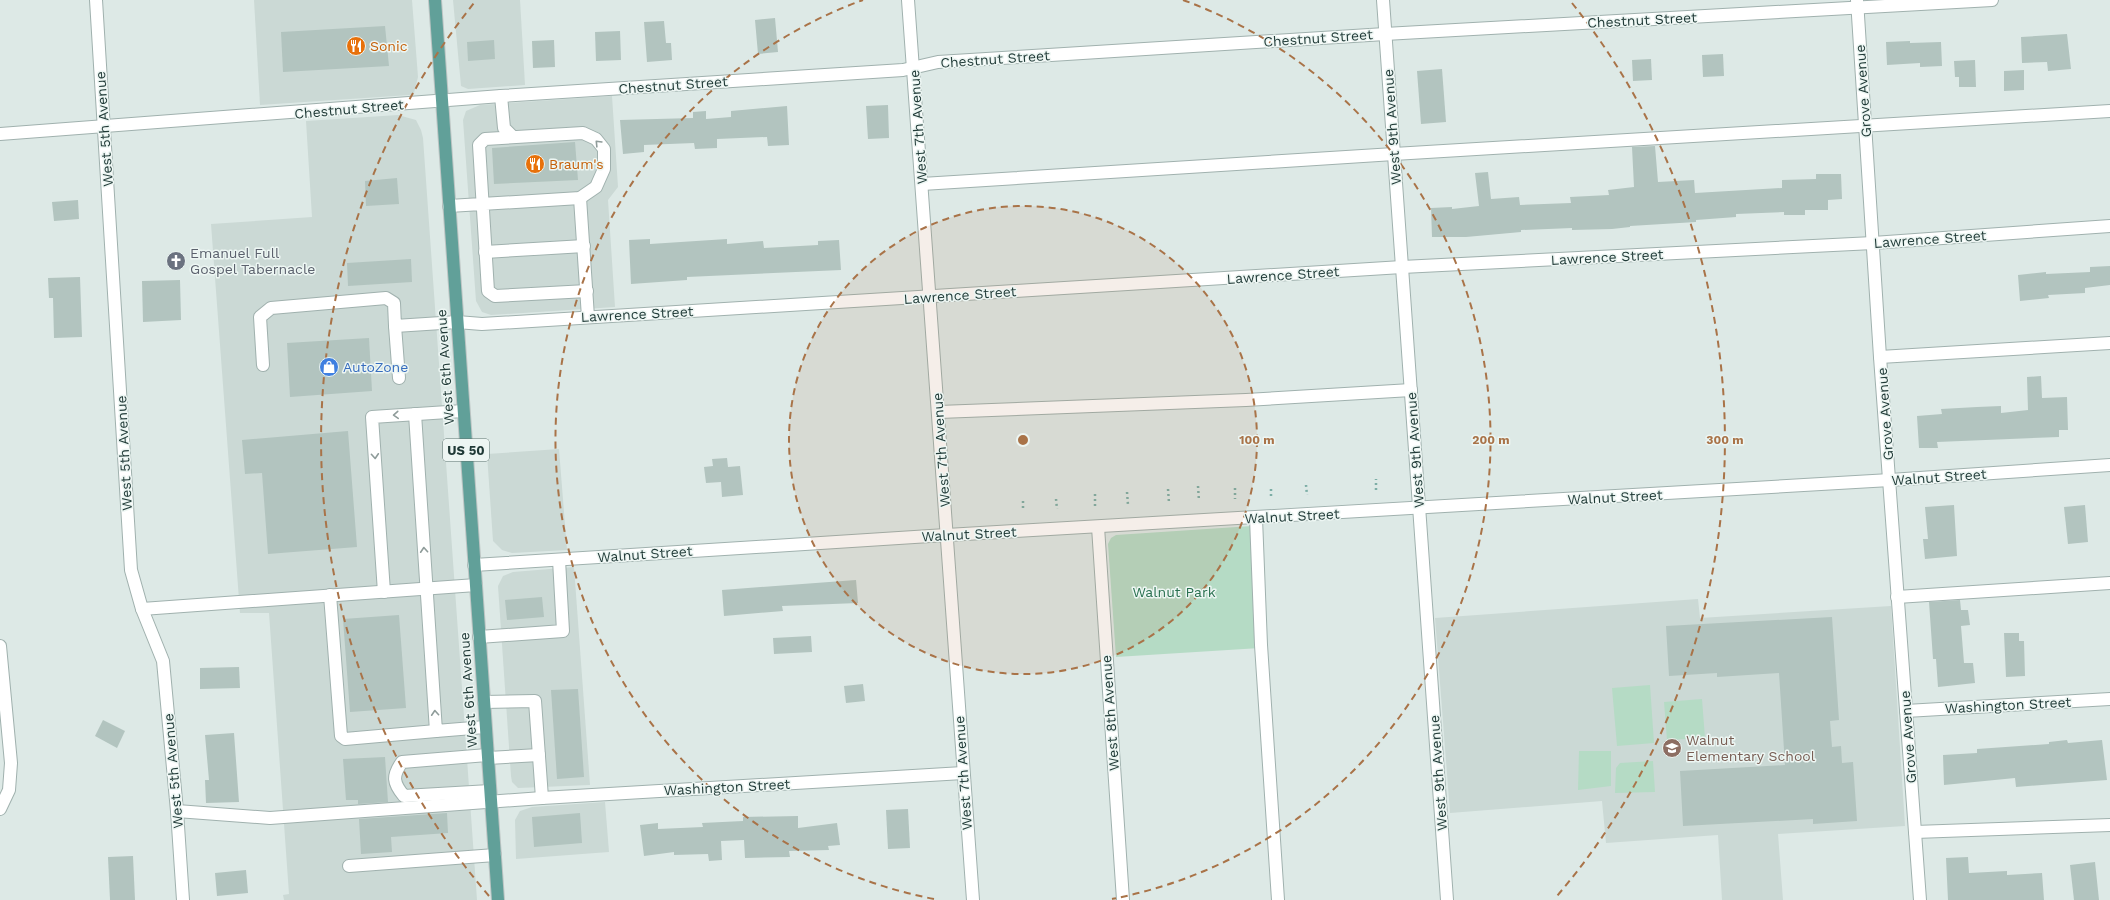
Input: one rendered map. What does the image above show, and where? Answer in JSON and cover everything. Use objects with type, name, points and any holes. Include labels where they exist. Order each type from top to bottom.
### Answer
[{"type":"main road","name":"West 6th Avenue","points":[[435,0],[498,900]]},
{"type":"street","name":"West 5th Avenue","points":[[96,0],[131,570],[142,609],[163,661],[177,812],[183,900]]},
{"type":"street","name":"West 7th Avenue","points":[[908,0],[939,412],[973,900]]},
{"type":"street","name":"West 9th Avenue","points":[[1382,0],[1447,900]]},
{"type":"street","name":"Chestnut Street","points":[[0,134],[501,96],[913,68],[938,62],[1857,4],[1992,0]]},
{"type":"street","name":"Grove Avenue","points":[[1857,4],[1880,357],[1920,900]]},
{"type":"street","points":[[501,96],[504,128],[513,137]]},
{"type":"street","points":[[922,184],[1865,125],[2110,112]]},
{"type":"street","points":[[450,206],[482,204],[580,198],[596,187],[604,169],[604,149],[596,139],[583,133],[485,139],[479,145],[482,204],[488,291],[495,296],[587,291]]},
{"type":"street","points":[[580,198],[588,317]]},
{"type":"street","name":"Lawrence Street","points":[[395,326],[457,322],[482,324],[1402,267],[1873,243],[2110,226]]},
{"type":"street","points":[[485,252],[584,246]]},
{"type":"street","points":[[263,365],[260,317],[271,308],[386,298],[394,303],[399,378]]},
{"type":"street","points":[[1880,357],[2110,343]]},
{"type":"street","points":[[939,412],[1246,400],[1411,390]]},
{"type":"street","points":[[384,592],[372,417],[463,411]]},
{"type":"street","points":[[415,414],[436,731]]},
{"type":"street","name":"Walnut Street","points":[[474,565],[947,535],[1256,518],[2110,466]]},
{"type":"street","points":[[1256,518],[1261,645],[1278,900]]},
{"type":"street","name":"West 8th Avenue","points":[[1098,527],[1123,900]]},
{"type":"street","points":[[479,637],[563,631],[559,560]]},
{"type":"street","points":[[1897,597],[2110,583]]},
{"type":"street","points":[[142,609],[476,585]]},
{"type":"street","points":[[330,595],[342,736],[345,739],[485,727]]},
{"type":"street","points":[[0,646],[11,764],[9,790],[0,809]]},
{"type":"street","name":"Washington Street","points":[[1906,712],[2110,699]]},
{"type":"street","points":[[484,702],[535,701],[542,798]]},
{"type":"street","points":[[490,796],[404,796],[396,786],[395,771],[402,762],[539,755]]},
{"type":"street","name":"Washington Street","points":[[490,796],[542,798],[963,773]]},
{"type":"street","points":[[177,812],[270,818],[490,796]]},
{"type":"street","points":[[1915,832],[2110,825]]},
{"type":"street","points":[[350,866],[495,855]]},
{"type":"path","points":[[1376,479],[1376,490]]},
{"type":"path","points":[[1306,484],[1307,494]]},
{"type":"path","points":[[1198,486],[1199,501]]},
{"type":"path","points":[[1235,488],[1235,499]]},
{"type":"path","points":[[1168,489],[1168,503]]},
{"type":"path","points":[[1271,489],[1271,497]]},
{"type":"path","points":[[1127,492],[1128,505]]},
{"type":"path","points":[[1095,494],[1095,507]]},
{"type":"path","points":[[1056,499],[1057,509]]},
{"type":"path","points":[[1023,502],[1023,511]]},
{"type":"shaded area","points":[[254,0],[412,0],[418,77],[414,93],[410,95],[260,105]]},
{"type":"shaded area","points":[[453,0],[520,0],[525,85],[468,89],[461,86]]},
{"type":"shaded area","points":[[612,96],[618,187],[608,200],[615,307],[491,315],[482,312],[476,301],[463,120],[466,111],[480,105]]},
{"type":"shaded area","points":[[398,115],[416,120],[423,138],[477,900],[284,900],[283,895],[289,894],[269,613],[240,613],[211,224],[312,217],[306,121]]},
{"type":"shaded area","points":[[559,449],[567,550],[512,553],[502,550],[493,541],[487,454]]},
{"type":"shaded area","points":[[574,567],[590,785],[518,788],[512,782],[511,776],[498,586],[503,576],[513,572]]},
{"type":"shaded area","name":"Walnut Elementary School","points":[[1698,599],[1700,618],[1891,606],[1905,826],[1778,834],[1783,900],[1722,900],[1718,835],[1606,843],[1602,801],[1450,813],[1435,618]]},
{"type":"shaded area","points":[[605,802],[609,852],[516,859],[515,820],[520,811],[532,807]]},
{"type":"green space","name":"Walnut Park","points":[[1252,526],[1260,648],[1116,657],[1108,544],[1111,538],[1116,535]]},
{"type":"green space","points":[[1650,685],[1654,743],[1617,746],[1612,688]]},
{"type":"green space","points":[[1702,699],[1705,738],[1667,740],[1664,702]]},
{"type":"green space","points":[[1579,751],[1611,751],[1611,786],[1578,790]]},
{"type":"green space","points":[[1653,761],[1655,792],[1615,793],[1616,768],[1620,763]]},
{"type":"building","points":[[775,18],[778,52],[758,54],[755,20]]},
{"type":"building","points":[[664,21],[666,43],[671,43],[672,60],[647,62],[644,22]]},
{"type":"building","points":[[385,26],[389,66],[283,72],[281,32]]},
{"type":"building","points":[[620,31],[621,60],[596,61],[595,32]]},
{"type":"building","points":[[2067,34],[2071,69],[2048,71],[2047,62],[2022,63],[2021,37]]},
{"type":"building","points":[[494,40],[495,59],[468,61],[467,42]]},
{"type":"building","points":[[554,40],[555,67],[533,68],[532,41]]},
{"type":"building","points":[[1910,41],[1910,43],[1941,42],[1942,66],[1920,67],[1920,63],[1887,65],[1886,42]]},
{"type":"building","points":[[1723,54],[1724,76],[1703,77],[1702,55]]},
{"type":"building","points":[[1651,59],[1652,80],[1633,81],[1632,60]]},
{"type":"building","points":[[1975,60],[1976,87],[1959,87],[1959,77],[1955,77],[1954,61]]},
{"type":"building","points":[[1442,69],[1446,122],[1421,124],[1417,71]]},
{"type":"building","points":[[2024,70],[2024,90],[2004,91],[2004,71]]},
{"type":"building","points":[[888,105],[889,138],[868,139],[866,106]]},
{"type":"building","points":[[787,106],[789,145],[768,146],[767,137],[717,139],[717,148],[695,149],[694,143],[644,145],[644,152],[623,154],[620,120],[693,118],[693,112],[706,111],[706,119],[731,117],[731,111]]},
{"type":"building","name":"Braum's","points":[[575,142],[578,180],[494,184],[492,148]]},
{"type":"building","points":[[1655,146],[1658,182],[1694,180],[1695,193],[1782,188],[1782,180],[1816,179],[1816,174],[1841,174],[1842,199],[1828,200],[1828,210],[1805,210],[1805,215],[1784,215],[1784,212],[1736,214],[1736,217],[1696,220],[1696,222],[1630,226],[1612,229],[1572,230],[1572,228],[1521,230],[1521,232],[1466,237],[1432,237],[1431,208],[1452,207],[1452,209],[1479,206],[1475,173],[1488,172],[1491,199],[1519,197],[1520,205],[1571,203],[1570,197],[1609,195],[1608,190],[1634,187],[1632,147]]},
{"type":"building","points":[[397,178],[399,204],[366,206],[365,181]]},
{"type":"building","points":[[78,200],[79,219],[54,221],[52,202]]},
{"type":"building","points":[[650,239],[650,244],[727,239],[727,244],[763,241],[764,248],[818,245],[818,241],[839,240],[841,270],[687,277],[687,280],[631,284],[629,240]]},
{"type":"building","points":[[411,259],[412,282],[348,286],[347,263]]},
{"type":"building","points":[[2110,266],[2110,285],[2085,288],[2085,293],[2048,295],[2049,298],[2020,301],[2018,275],[2046,272],[2046,274],[2090,272],[2090,267]]},
{"type":"building","points":[[80,277],[82,337],[54,338],[53,298],[49,298],[48,278]]},
{"type":"building","points":[[180,280],[181,320],[143,322],[142,281]]},
{"type":"building","name":"AutoZone","points":[[369,338],[372,391],[290,397],[287,343]]},
{"type":"building","points":[[2041,376],[2042,398],[2067,397],[2068,430],[2059,430],[2059,437],[1937,442],[1938,448],[1919,448],[1917,416],[1942,414],[1941,409],[1977,407],[2001,406],[2001,413],[2028,410],[2027,377]]},
{"type":"building","points":[[348,431],[357,547],[268,554],[262,473],[245,474],[242,440]]},
{"type":"building","points":[[727,458],[728,467],[740,466],[743,495],[722,497],[721,482],[706,483],[704,467],[713,466],[712,459]]},
{"type":"building","points":[[1954,505],[1957,556],[1925,559],[1923,539],[1928,539],[1925,507]]},
{"type":"building","points":[[2085,505],[2088,542],[2068,544],[2064,507]]},
{"type":"building","points":[[856,580],[858,603],[782,606],[783,611],[724,616],[722,590]]},
{"type":"building","points":[[542,597],[544,617],[507,620],[505,600]]},
{"type":"building","points":[[1960,600],[1961,610],[1968,610],[1970,625],[1961,626],[1964,663],[1973,663],[1975,683],[1938,687],[1936,659],[1933,659],[1929,602]]},
{"type":"building","points":[[399,615],[406,708],[350,712],[343,619]]},
{"type":"building","points":[[1832,617],[1839,720],[1830,721],[1832,747],[1841,746],[1842,763],[1853,762],[1857,821],[1813,824],[1813,819],[1683,826],[1680,771],[1785,765],[1779,673],[1717,677],[1717,673],[1669,676],[1666,626]]},
{"type":"building","points":[[2004,633],[2019,633],[2019,641],[2024,641],[2025,676],[2006,677]]},
{"type":"building","points":[[811,636],[812,652],[774,654],[773,638]]},
{"type":"building","points":[[239,667],[240,688],[200,689],[200,668]]},
{"type":"building","points":[[863,684],[865,701],[846,703],[844,686]]},
{"type":"building","points":[[578,689],[584,777],[557,779],[551,690]]},
{"type":"building","points":[[103,720],[125,731],[117,748],[95,736]]},
{"type":"building","points":[[234,733],[239,802],[206,803],[205,780],[209,780],[205,735]]},
{"type":"building","points":[[2067,740],[2068,743],[2102,740],[2107,780],[2016,787],[2015,778],[1944,785],[1943,755],[1977,753],[1977,749],[2049,744],[2049,742]]},
{"type":"building","points":[[385,757],[388,802],[358,804],[358,800],[346,800],[343,759]]},
{"type":"building","points":[[908,809],[910,848],[888,849],[886,810]]},
{"type":"building","points":[[447,813],[448,833],[391,837],[392,852],[361,854],[359,819]]},
{"type":"building","points":[[580,813],[582,843],[534,847],[532,817]]},
{"type":"building","points":[[798,816],[798,828],[837,823],[840,845],[828,846],[829,850],[789,851],[790,857],[745,858],[744,840],[721,841],[722,860],[709,861],[708,854],[674,855],[674,852],[644,856],[640,825],[658,823],[658,829],[703,827],[702,823],[743,821],[743,817]]},
{"type":"building","points":[[133,856],[135,900],[110,900],[108,857]]},
{"type":"building","points":[[1968,857],[1969,873],[2007,871],[2007,875],[2042,873],[2044,900],[1948,900],[1946,858]]},
{"type":"building","points":[[2095,862],[2099,900],[2074,900],[2070,865]]},
{"type":"building","points":[[246,870],[248,893],[217,896],[215,873]]},
{"type":"place","name":"Sonic","points":[[356,46]]},
{"type":"place","name":"Braum's","points":[[535,164]]},
{"type":"place","name":"Emanuel Full Gospel Tabernacle","points":[[176,261]]},
{"type":"place","name":"AutoZone","points":[[329,367]]},
{"type":"place","name":"Walnut Elementary School","points":[[1672,748]]}]
